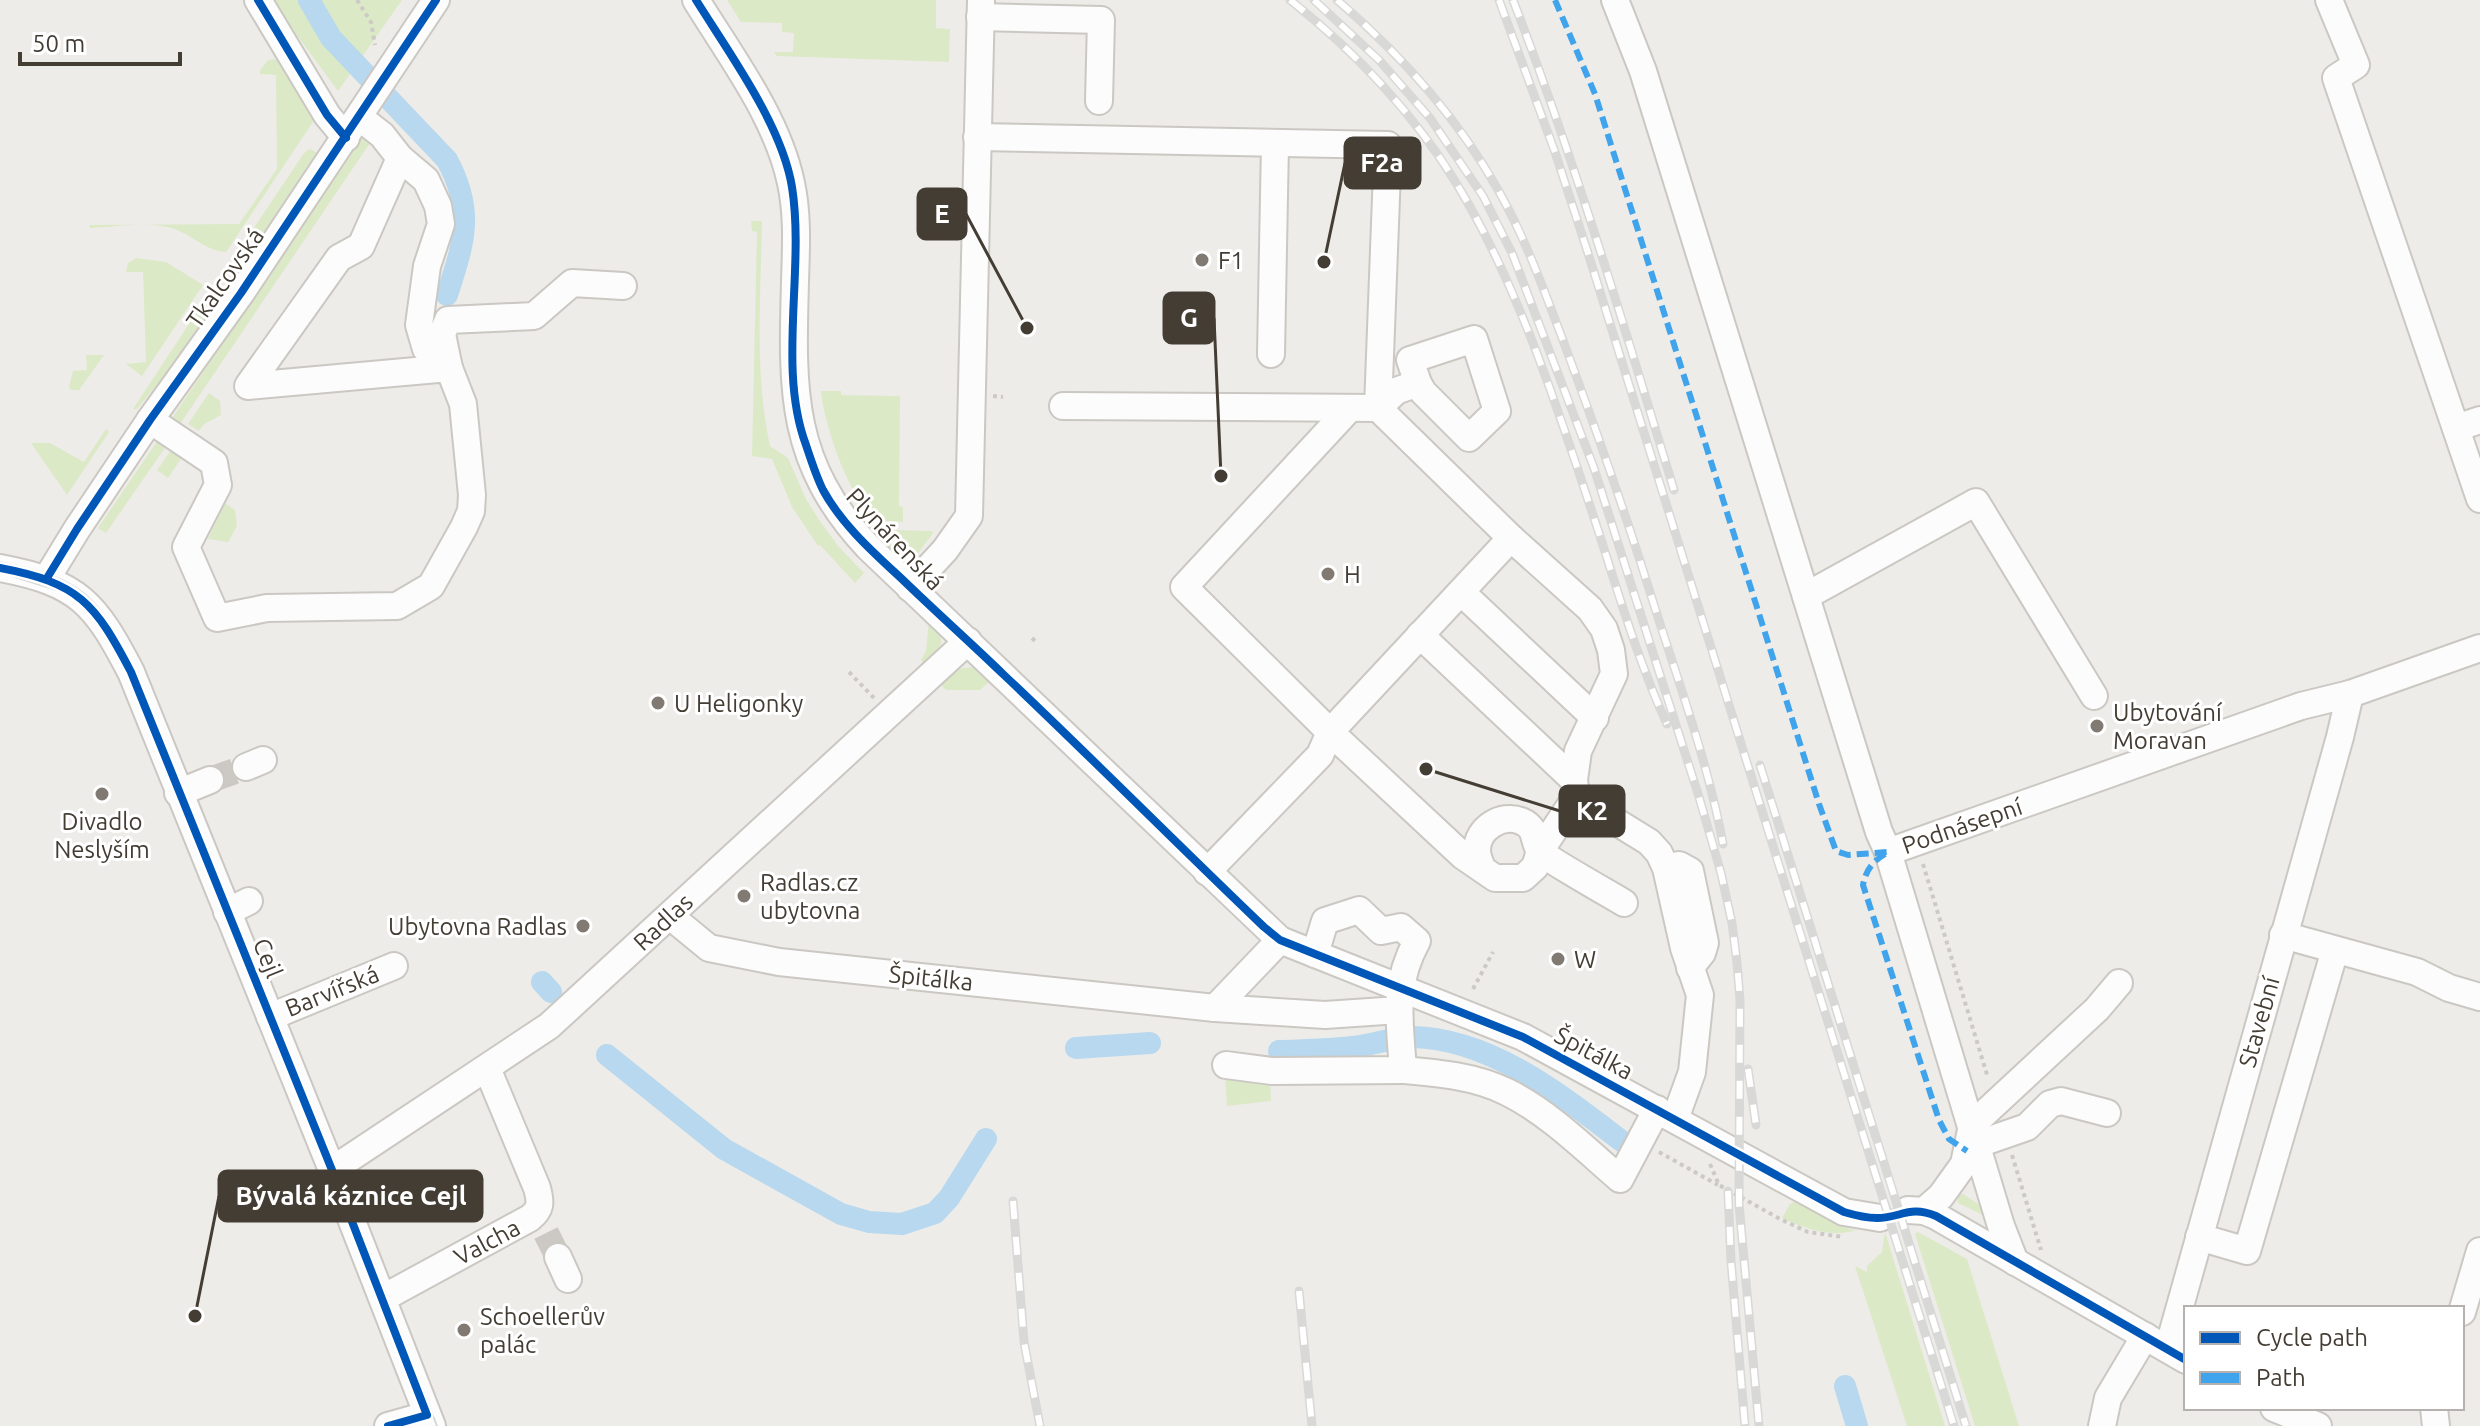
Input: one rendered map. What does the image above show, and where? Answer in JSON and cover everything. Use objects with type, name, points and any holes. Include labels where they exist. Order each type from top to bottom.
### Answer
[{"type":"street","points":[[258,0],[327,115],[359,118],[382,135],[400,158],[426,180],[438,206],[441,224],[427,266],[419,325],[426,349],[449,368]]},
{"type":"street","name":"Tkalcovská","points":[[47,578],[150,420],[241,293],[436,0]]},
{"type":"street","name":"Plynárenská","points":[[696,0],[768,120],[792,185],[796,233],[795,392],[804,440],[822,489],[868,547],[1280,940]]},
{"type":"street","points":[[1615,0],[1643,71],[1879,832],[1888,852]]},
{"type":"street","points":[[2329,0],[2356,65],[2336,78],[2468,424],[2480,499]]},
{"type":"street","points":[[980,9],[1101,20],[1099,101]]},
{"type":"street","name":"Plynárenská","points":[[910,588],[945,550],[969,516],[980,9]]},
{"type":"street","points":[[977,137],[1388,145],[1378,408],[1511,538],[1590,609],[1604,629],[1611,650],[1614,674],[1578,751],[1575,788],[1540,851],[1535,867],[1523,878],[1495,878],[1463,856],[1330,732],[1184,587],[1350,408]]},
{"type":"street","points":[[1271,354],[1275,143]]},
{"type":"street","points":[[400,158],[361,246],[339,258],[248,386],[449,368]]},
{"type":"street","points":[[150,420],[214,463],[218,485],[186,547],[217,618],[267,608],[397,606],[431,586],[471,511],[463,404],[449,368],[442,334],[448,320],[534,316],[572,283],[623,286]]},
{"type":"street","points":[[1063,406],[1378,408],[1396,391],[1418,383]]},
{"type":"street","points":[[1806,596],[1976,502],[2094,696]]},
{"type":"street","points":[[1207,872],[1320,755],[1330,732],[1511,538]]},
{"type":"street","name":"Cejl","points":[[0,568],[47,578],[85,600],[108,628],[131,672],[178,793],[238,906],[270,1017],[429,1420]]},
{"type":"street","points":[[1461,592],[1595,718]]},
{"type":"street","points":[[1226,1065],[1272,1071],[1403,1060],[1507,1091],[1559,1127],[1620,1179],[1692,1072],[1700,995],[1690,968],[1666,868],[1659,853],[1649,842],[1575,788],[1420,635]]},
{"type":"street","name":"Radlas","points":[[332,1170],[487,1068],[541,1016],[670,916],[968,641]]},
{"type":"street","name":"Podnásepní","points":[[2015,1262],[2001,1226],[1888,852],[2301,706],[2350,694],[2480,648]]},
{"type":"street","name":"Stavební","points":[[2102,1426],[2108,1398],[2166,1348],[2350,694]]},
{"type":"street","points":[[178,793],[210,780]]},
{"type":"street","points":[[1482,868],[1477,851],[1480,836],[1489,825],[1505,819],[1521,821],[1531,828],[1540,851],[1624,903]]},
{"type":"street","points":[[1315,954],[1325,921],[1359,910],[1381,931],[1401,927],[1417,941],[1407,958],[1399,1006],[1403,1060]]},
{"type":"street","name":"Špitálka","points":[[670,916],[709,948],[779,962],[1215,1008],[1325,1015],[1399,1006]]},
{"type":"street","points":[[2283,935],[2417,972],[2449,988],[2480,997]]},
{"type":"street","points":[[1215,1008],[1280,940]]},
{"type":"street","name":"Špitálka","points":[[1280,940],[1315,954],[1399,1006],[1523,1037],[1844,1212],[1880,1218]]},
{"type":"street","points":[[2199,1237],[2247,1251],[2335,950]]},
{"type":"street","name":"Barvířská","points":[[270,1017],[394,966]]},
{"type":"street","points":[[2119,983],[1975,1135],[1964,1164],[1941,1196],[1916,1211],[2015,1262],[2166,1348]]},
{"type":"street","name":"Valcha","points":[[383,1298],[541,1216],[487,1068]]},
{"type":"street","points":[[1975,1135],[2027,1127],[2050,1104],[2061,1101],[2107,1113]]},
{"type":"street","points":[[2464,1306],[2480,1251]]},
{"type":"street","points":[[2279,1410],[2318,1426]]},
{"type":"street","points":[[388,1426],[429,1420]]},
{"type":"path","points":[[357,0],[371,22],[375,45]]},
{"type":"path","points":[[849,672],[871,695]]},
{"type":"path","points":[[1473,989],[1493,952]]},
{"type":"path","points":[[1657,1151],[1719,1185]]},
{"type":"green space","points":[[271,0],[402,0],[338,91]]},
{"type":"green space","points":[[727,0],[936,0],[936,28],[950,29],[949,62],[777,56],[774,52],[793,52],[794,33],[782,32],[782,23],[741,22]]},
{"type":"green space","points":[[268,60],[280,61],[315,119],[226,252],[167,227],[90,228],[89,225],[239,224],[277,169],[276,75],[260,74]]},
{"type":"green space","points":[[362,137],[372,140],[176,430],[170,421]]},
{"type":"green space","points":[[310,149],[319,154],[241,269],[227,268],[304,153]]},
{"type":"green space","points":[[751,221],[762,221],[760,362],[770,446],[788,458],[819,520],[864,573],[855,583],[818,546],[792,507],[772,459],[752,456],[757,232],[752,231]]},
{"type":"green space","points":[[136,258],[166,262],[203,285],[142,376],[126,364],[146,362],[143,272],[126,272],[128,263]]},
{"type":"green space","points":[[210,292],[214,303],[211,312],[184,352],[137,409],[133,409]]},
{"type":"green space","points":[[86,355],[104,355],[79,390],[71,390],[73,371],[87,370]]},
{"type":"green space","points":[[821,391],[841,391],[841,395],[900,396],[899,506],[903,507],[903,522],[878,519],[858,498],[833,441]]},
{"type":"green space","points":[[209,393],[220,401],[221,415],[204,424],[199,431],[188,424]]},
{"type":"green space","points":[[106,429],[109,432],[67,495],[31,443],[50,443],[84,462]]},
{"type":"green space","points":[[158,440],[169,442],[106,533],[98,528]]},
{"type":"green space","points":[[174,446],[185,453],[168,478],[157,470]]},
{"type":"green space","points":[[225,503],[235,510],[237,526],[228,542],[208,539]]},
{"type":"green space","points":[[869,521],[911,565],[902,564],[863,527]]},
{"type":"green space","points":[[891,530],[933,533],[916,556],[893,536]]},
{"type":"green space","points":[[929,620],[939,633],[941,644],[924,666],[921,660],[926,651]]},
{"type":"green space","points":[[973,667],[992,679],[980,690],[946,690],[939,683],[957,669]]},
{"type":"green space","points":[[1225,1075],[1270,1079],[1271,1101],[1227,1106]]},
{"type":"green space","points":[[1963,1194],[1983,1207],[1983,1215],[1958,1203],[1958,1195]]},
{"type":"green space","points":[[1794,1202],[1857,1230],[1838,1233],[1819,1231],[1782,1218]]},
{"type":"green space","points":[[1885,1232],[1945,1426],[1907,1426],[1855,1266],[1867,1272],[1867,1266],[1882,1252]]},
{"type":"green space","points":[[1918,1232],[1967,1259],[2019,1426],[1975,1426],[1915,1234]]},
{"type":"waterway","points":[[309,0],[331,38],[447,160],[456,179],[464,212],[464,227],[447,295]]},
{"type":"waterway","points":[[542,982],[551,992]]},
{"type":"waterway","points":[[1279,1051],[1353,1047],[1406,1037],[1443,1040],[1499,1059],[1526,1073],[1623,1142]]},
{"type":"waterway","points":[[1076,1048],[1150,1043]]},
{"type":"waterway","points":[[607,1055],[724,1149],[841,1214],[869,1222],[902,1224],[935,1213],[949,1198],[986,1139]]},
{"type":"waterway","points":[[1845,1386],[1857,1426]]},
{"type":"tunnel","points":[[210,780],[246,767]]},
{"type":"tunnel","points":[[546,1233],[558,1257]]},
{"type":"tram line","points":[[0,562],[51,576],[85,594],[98,607],[135,670],[337,1168],[437,1426]]},
{"type":"tram line","points":[[12,576],[66,593],[82,604]]},
{"type":"railway","points":[[1290,0],[1358,60],[1418,128],[1453,178],[1498,260],[1535,349],[1638,652],[1667,724]]},
{"type":"railway","points":[[1314,0],[1379,60],[1430,118],[1483,196],[1512,253],[1594,468],[1699,797],[1721,873],[1737,963],[1740,1000],[1739,1204],[1759,1426]]},
{"type":"railway","points":[[1337,0],[1404,64],[1464,136],[1497,188],[1534,264],[1629,527],[1699,747],[1723,844]]},
{"type":"railway","points":[[1499,0],[1587,250],[1954,1426]]},
{"type":"railway","points":[[1513,0],[1578,183],[1674,490]]},
{"type":"railway","points":[[1760,765],[1966,1426]]},
{"type":"railway","points":[[1748,1069],[1756,1125]]},
{"type":"railway","points":[[1728,1191],[1745,1426]]},
{"type":"railway","points":[[1013,1201],[1024,1342],[1040,1426]]},
{"type":"railway","points":[[1299,1291],[1312,1426]]},
{"type":"marked path","points":[[1555,0],[1595,94],[1836,851],[1848,855],[1888,852]]},
{"type":"marked path","points":[[1885,854],[1870,867],[1863,885],[1939,1120],[1949,1139],[1967,1151]]},
{"type":"cycle path","points":[[258,0],[327,115],[346,138]]},
{"type":"cycle path","points":[[47,578],[150,420],[241,293],[436,0]]},
{"type":"cycle path","points":[[696,0],[753,90],[786,163],[795,218],[793,384],[806,445],[823,490],[849,527],[870,549],[1264,927],[1280,940],[1523,1037],[1844,1212],[1873,1218],[1912,1212],[1936,1216],[2184,1359]]},
{"type":"cycle path","points":[[0,568],[49,581],[82,600],[106,629],[131,672],[332,1170],[427,1415],[388,1426]]},
{"type":"place","name":"F1","points":[[1202,260]]},
{"type":"place","name":"F2a","points":[[1324,262]]},
{"type":"place","name":"E","points":[[1027,328]]},
{"type":"place","name":"G","points":[[1221,476]]},
{"type":"place","name":"H","points":[[1328,574]]},
{"type":"place","name":"U Heligonky","points":[[658,703]]},
{"type":"place","name":"Ubytování Moravan","points":[[2097,726]]},
{"type":"place","name":"K2","points":[[1426,769]]},
{"type":"place","name":"Divadlo Neslyším","points":[[102,794]]},
{"type":"place","name":"Radlas.cz ubytovna","points":[[744,896]]},
{"type":"place","name":"Ubytovna Radlas","points":[[583,926]]},
{"type":"place","name":"W","points":[[1558,959]]},
{"type":"place","name":"Bývalá káznice Cejl","points":[[195,1316]]},
{"type":"place","name":"Schoellerův palác","points":[[464,1330]]}]
